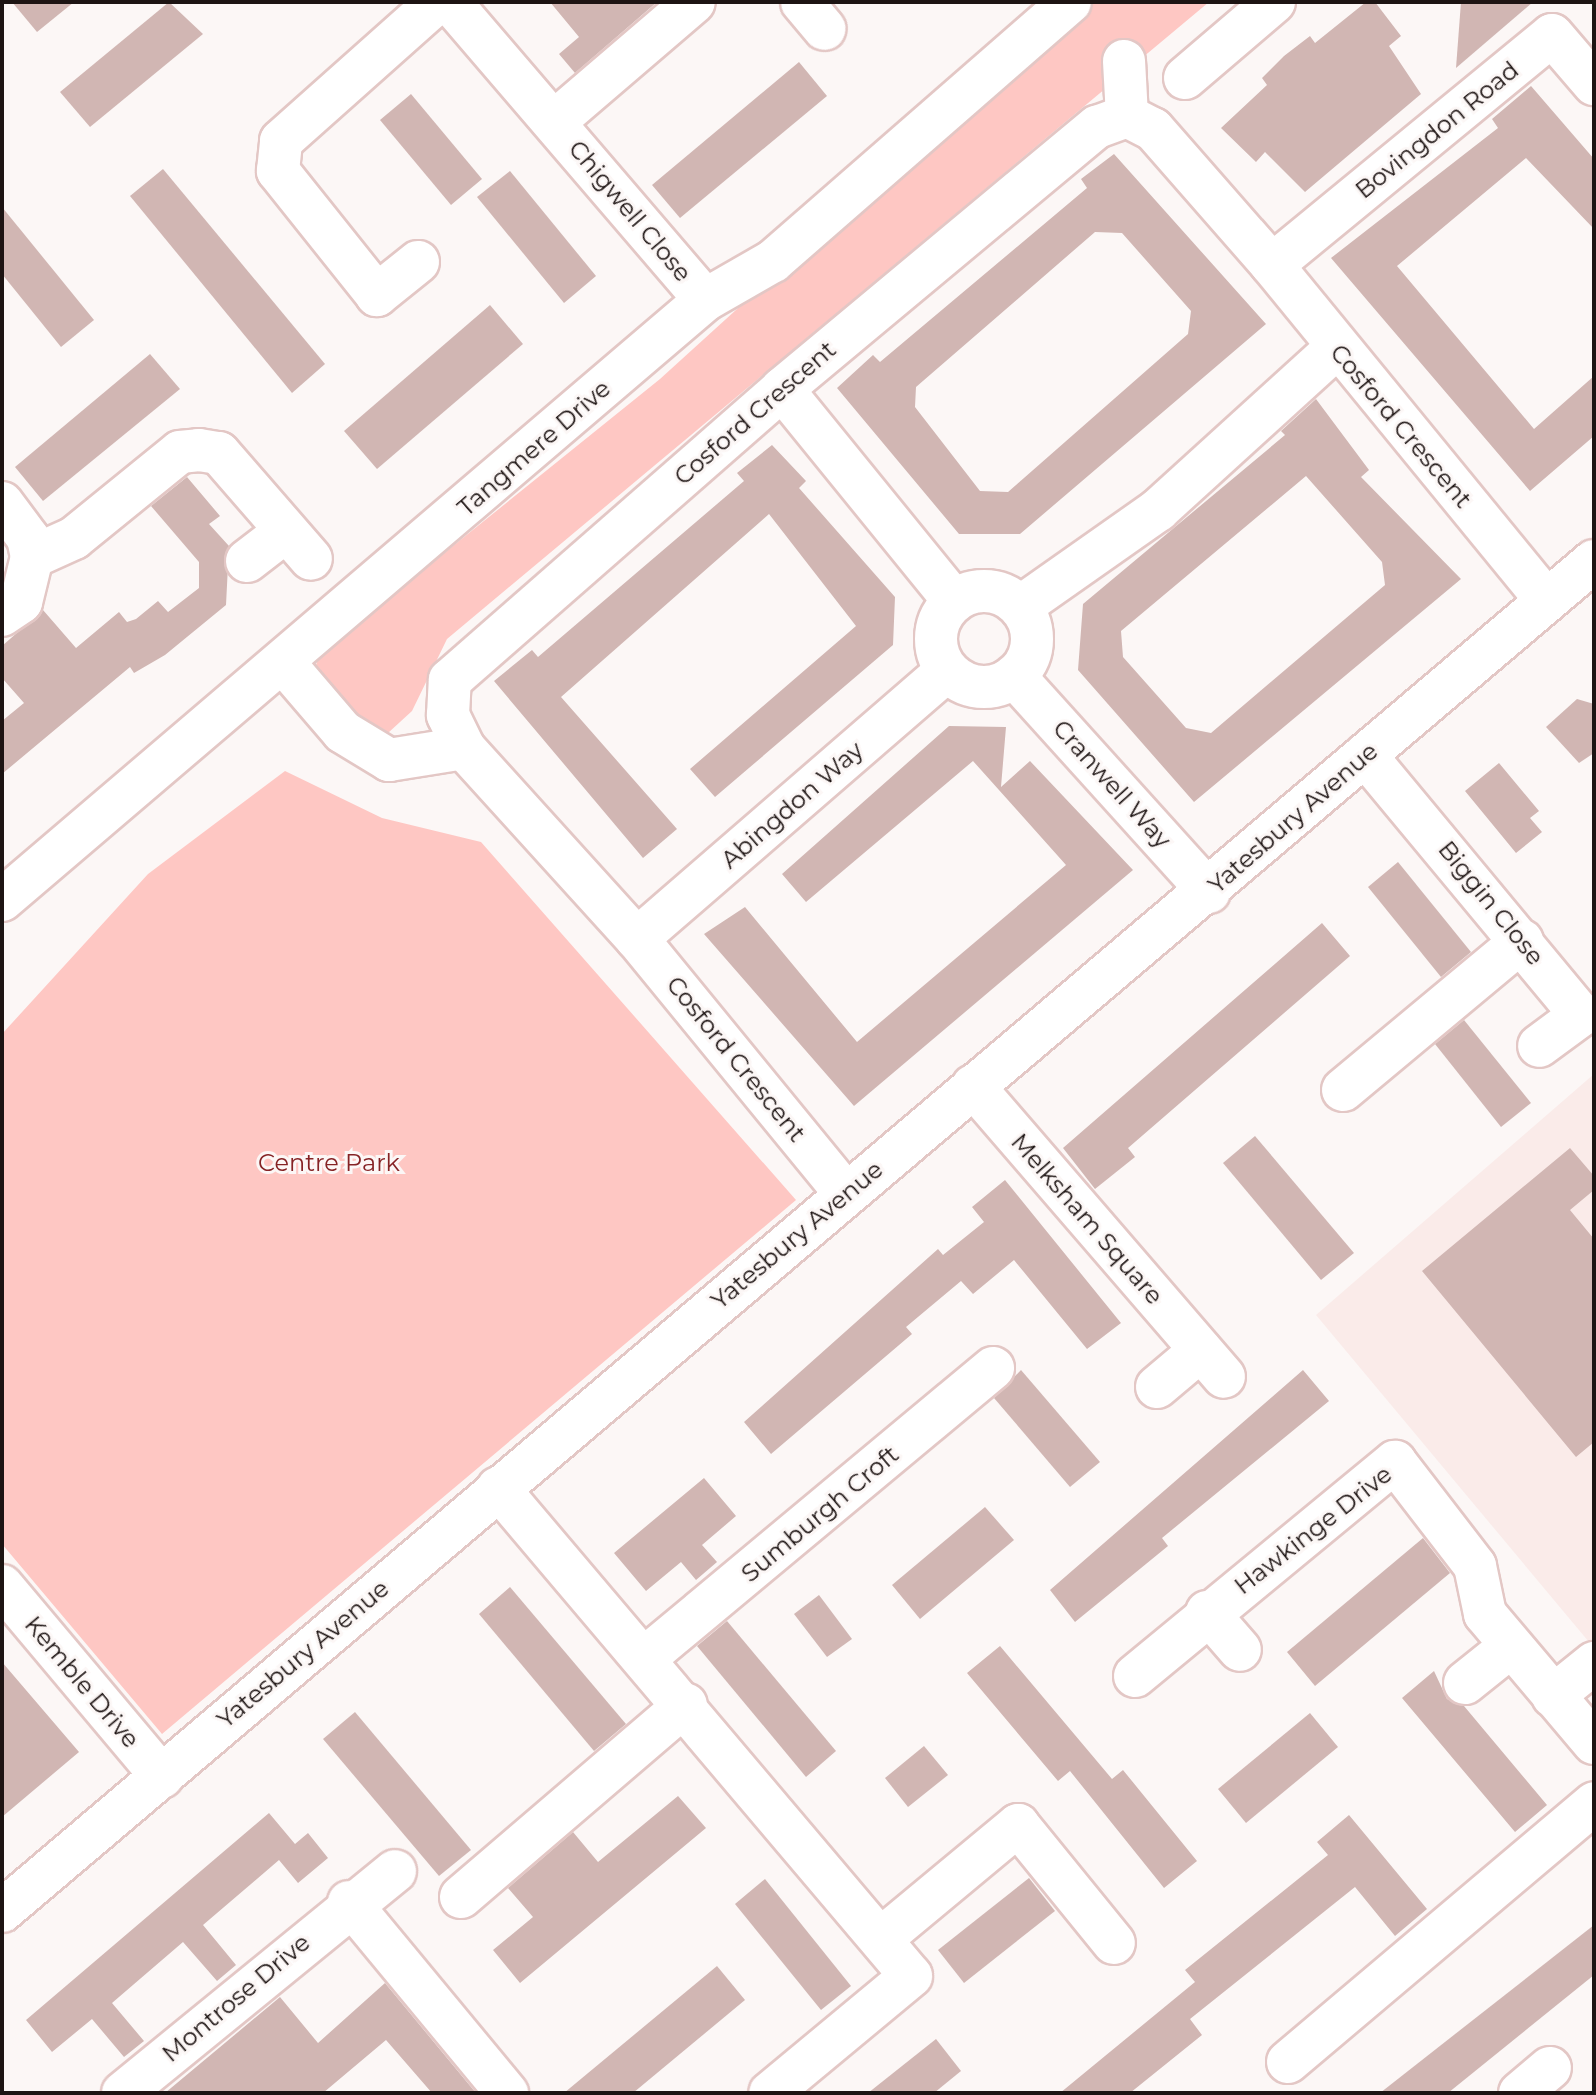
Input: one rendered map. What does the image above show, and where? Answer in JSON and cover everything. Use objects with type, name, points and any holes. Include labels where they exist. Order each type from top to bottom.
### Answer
[{"type":"street","points":[[418,262],[377,295],[278,171],[281,141],[437,2]]},
{"type":"street","name":"Chigwell Close","points":[[450,2],[705,300]]},
{"type":"street","name":"Chigwell Close","points":[[554,122],[694,2]]},
{"type":"street","name":"Tangmere Drive","points":[[2,900],[705,300],[773,261],[1070,2]]},
{"type":"street","points":[[1185,78],[1274,2]]},
{"type":"street","name":"Bovingdon Road","points":[[1272,265],[1552,35],[1594,84]]},
{"type":"street","points":[[1124,61],[1127,116]]},
{"type":"street","name":"Cosford Crescent","points":[[846,1194],[637,939],[464,748],[448,715],[450,680],[782,389],[1097,127],[1127,116],[1153,129],[1272,265],[1336,348],[1545,599]]},
{"type":"street","points":[[1020,607],[1158,510],[1336,348]]},
{"type":"street","points":[[782,389],[954,601]]},
{"type":"street","points":[[32,557],[74,538],[180,452],[199,450],[219,453],[299,545],[247,561]]},
{"type":"street","points":[[2,503],[28,538],[32,557],[21,602],[2,615]]},
{"type":"street","name":"Yatesbury Avenue","points":[[2,1911],[973,1086],[1209,892],[1545,599],[1594,561]]},
{"type":"street","points":[[981,591],[1020,607],[1031,651],[1014,676],[987,687],[947,670],[937,627],[954,601],[981,591]]},
{"type":"street","points":[[283,662],[343,732],[389,760],[464,748]]},
{"type":"street","name":"Abingdon Way","points":[[637,939],[947,670]]},
{"type":"street","name":"Cranwell Way","points":[[1014,676],[1209,892]]},
{"type":"street","name":"Biggin Close","points":[[1365,755],[1581,1015],[1539,1046]]},
{"type":"street","points":[[1343,1090],[1522,941]]},
{"type":"street","name":"Melksham Square","points":[[973,1086],[1213,1364],[1157,1387]]},
{"type":"street","name":"Sumburgh Croft","points":[[645,1658],[993,1368]]},
{"type":"street","name":"Hawkinge Drive","points":[[1135,1676],[1207,1612],[1395,1462],[1475,1566],[1485,1614],[1594,1743]]},
{"type":"street","points":[[498,1488],[686,1704],[911,1976],[770,2093]]},
{"type":"street","name":"Kemble Drive","points":[[2,1586],[162,1777]]},
{"type":"street","points":[[1207,1612],[1240,1650]]},
{"type":"street","points":[[1465,1683],[1510,1647]]},
{"type":"street","points":[[1553,1696],[1594,1663]]},
{"type":"street","points":[[461,1897],[686,1704]]},
{"type":"street","points":[[1288,2062],[1594,1803]]},
{"type":"street","points":[[882,1938],[1018,1825],[1114,1943]]},
{"type":"street","name":"Montrose Drive","points":[[123,2093],[349,1902],[395,1871]]},
{"type":"street","points":[[349,1902],[507,2093]]},
{"type":"shaded area","points":[[1594,1074],[1594,1637],[1589,1642],[1316,1315]]},
{"type":"green space","points":[[1094,2],[1209,2],[447,639],[412,711],[388,733],[363,733],[314,673],[319,654],[660,379],[803,249],[988,102],[983,95]]},
{"type":"green space","name":"Centre Park","points":[[285,771],[382,818],[481,842],[796,1200],[162,1734],[2,1544],[2,1034],[148,874]]},
{"type":"building","points":[[12,2],[74,2],[37,32]]},
{"type":"building","points":[[169,2],[203,34],[90,127],[60,92]]},
{"type":"building","points":[[550,2],[657,2],[575,73],[559,54],[579,37]]},
{"type":"building","points":[[1366,2],[1375,2],[1401,36],[1389,46],[1421,94],[1305,192],[1265,152],[1256,162],[1221,128],[1267,85],[1262,78],[1284,56],[1310,36],[1315,43]]},
{"type":"building","points":[[1461,2],[1533,2],[1456,68]]},
{"type":"building","points":[[799,62],[827,96],[680,218],[652,185]]},
{"type":"building","points":[[1531,86],[1594,159],[1594,229],[1526,158],[1397,266],[1534,429],[1594,376],[1594,436],[1530,491],[1331,258],[1498,128],[1492,119]]},
{"type":"building","points":[[411,94],[482,179],[451,205],[380,120]]},
{"type":"building","points":[[1114,154],[1266,324],[1020,534],[959,534],[837,388],[873,355],[880,362],[1087,188],[1081,179]],"holes":[[[1095,232],[1122,233],[1191,311],[1188,334],[1008,492],[980,491],[915,407],[916,387]]]},
{"type":"building","points":[[163,169],[325,364],[292,393],[130,196]]},
{"type":"building","points":[[510,171],[596,276],[564,303],[477,197]]},
{"type":"building","points":[[2,207],[94,320],[61,347],[2,274]]},
{"type":"building","points":[[490,305],[523,344],[377,469],[344,431]]},
{"type":"building","points":[[150,354],[180,389],[43,501],[15,467]]},
{"type":"building","points":[[1316,399],[1369,470],[1361,477],[1461,579],[1194,802],[1078,670],[1083,604],[1285,435],[1281,431]],"holes":[[[1306,476],[1382,562],[1385,585],[1211,733],[1186,728],[1123,657],[1121,631]]]},
{"type":"building","points":[[772,445],[806,481],[799,488],[895,597],[893,645],[715,797],[690,769],[856,626],[769,514],[561,697],[677,829],[643,858],[494,681],[532,650],[538,657],[744,481],[737,473]]},
{"type":"building","points":[[187,477],[220,516],[209,524],[229,546],[226,605],[165,655],[134,673],[130,667],[2,774],[2,721],[24,703],[2,678],[2,646],[43,610],[76,648],[119,612],[127,622],[136,619],[158,601],[168,612],[199,588],[199,562],[151,506]]},
{"type":"building","points":[[1577,699],[1594,704],[1594,753],[1579,763],[1546,727]]},
{"type":"building","points":[[949,726],[1006,727],[1001,787],[1030,761],[1133,870],[854,1106],[704,934],[745,907],[857,1042],[1066,865],[973,761],[806,902],[782,874]]},
{"type":"building","points":[[1499,763],[1539,811],[1530,818],[1542,832],[1516,853],[1465,791]]},
{"type":"building","points":[[1398,862],[1471,952],[1441,977],[1368,887]]},
{"type":"building","points":[[1322,923],[1350,956],[1128,1148],[1135,1157],[1095,1189],[1063,1148]]},
{"type":"building","points":[[1464,1020],[1531,1103],[1501,1127],[1435,1044]]},
{"type":"building","points":[[1255,1136],[1354,1253],[1321,1280],[1223,1163]]},
{"type":"building","points":[[1570,1148],[1594,1176],[1594,1190],[1570,1210],[1594,1239],[1594,1442],[1576,1457],[1422,1271]]},
{"type":"building","points":[[1005,1180],[1121,1323],[1087,1349],[1014,1260],[973,1294],[961,1281],[906,1327],[912,1334],[771,1454],[744,1422],[938,1249],[943,1255],[984,1222],[972,1207]]},
{"type":"building","points":[[1021,1370],[1100,1462],[1070,1487],[994,1398]]},
{"type":"building","points":[[1303,1370],[1329,1401],[1162,1538],[1168,1546],[1075,1622],[1050,1590]]},
{"type":"building","points":[[704,1478],[736,1516],[702,1545],[717,1562],[696,1580],[681,1562],[646,1591],[614,1553]]},
{"type":"building","points":[[985,1507],[1014,1540],[920,1619],[892,1585]]},
{"type":"building","points":[[1423,1538],[1450,1573],[1315,1686],[1287,1652]]},
{"type":"building","points":[[510,1587],[626,1724],[594,1751],[479,1614]]},
{"type":"building","points":[[819,1595],[852,1639],[827,1657],[794,1614]]},
{"type":"building","points":[[727,1621],[836,1751],[806,1777],[697,1646]]},
{"type":"building","points":[[1000,1646],[1112,1779],[1123,1770],[1197,1861],[1164,1888],[1070,1771],[1058,1781],[967,1673]]},
{"type":"building","points":[[2,1662],[79,1752],[2,1817],[3,1734]]},
{"type":"building","points":[[1434,1671],[1447,1699],[1464,1706],[1547,1805],[1515,1832],[1402,1698]]},
{"type":"building","points":[[355,1712],[471,1850],[439,1876],[323,1739]]},
{"type":"building","points":[[1310,1713],[1338,1747],[1246,1823],[1218,1789]]},
{"type":"building","points":[[924,1746],[948,1775],[908,1807],[885,1778]]},
{"type":"building","points":[[678,1796],[706,1828],[520,1983],[493,1950],[533,1917],[508,1888],[573,1832],[598,1862]]},
{"type":"building","points":[[269,1813],[295,1844],[308,1833],[328,1858],[298,1883],[279,1860],[203,1925],[236,1965],[217,1981],[183,1942],[112,2003],[144,2041],[124,2057],[92,2019],[52,2052],[26,2020]]},
{"type":"building","points":[[1349,1815],[1427,1909],[1395,1936],[1355,1887],[1190,2019],[1202,2035],[1130,2093],[1060,2093],[1195,1982],[1185,1970],[1328,1855],[1317,1842]]},
{"type":"building","points":[[1029,1878],[1055,1911],[964,1983],[938,1950]]},
{"type":"building","points":[[765,1879],[851,1986],[821,2010],[735,1904]]},
{"type":"building","points":[[1594,1925],[1594,1975],[1448,2093],[1380,2093]]},
{"type":"building","points":[[717,1966],[745,2000],[633,2093],[564,2093]]},
{"type":"building","points":[[385,1983],[476,2093],[432,2093],[386,2040],[323,2093],[165,2093],[280,1997],[318,2043]]},
{"type":"building","points":[[936,2039],[961,2071],[934,2093],[868,2093]]}]
